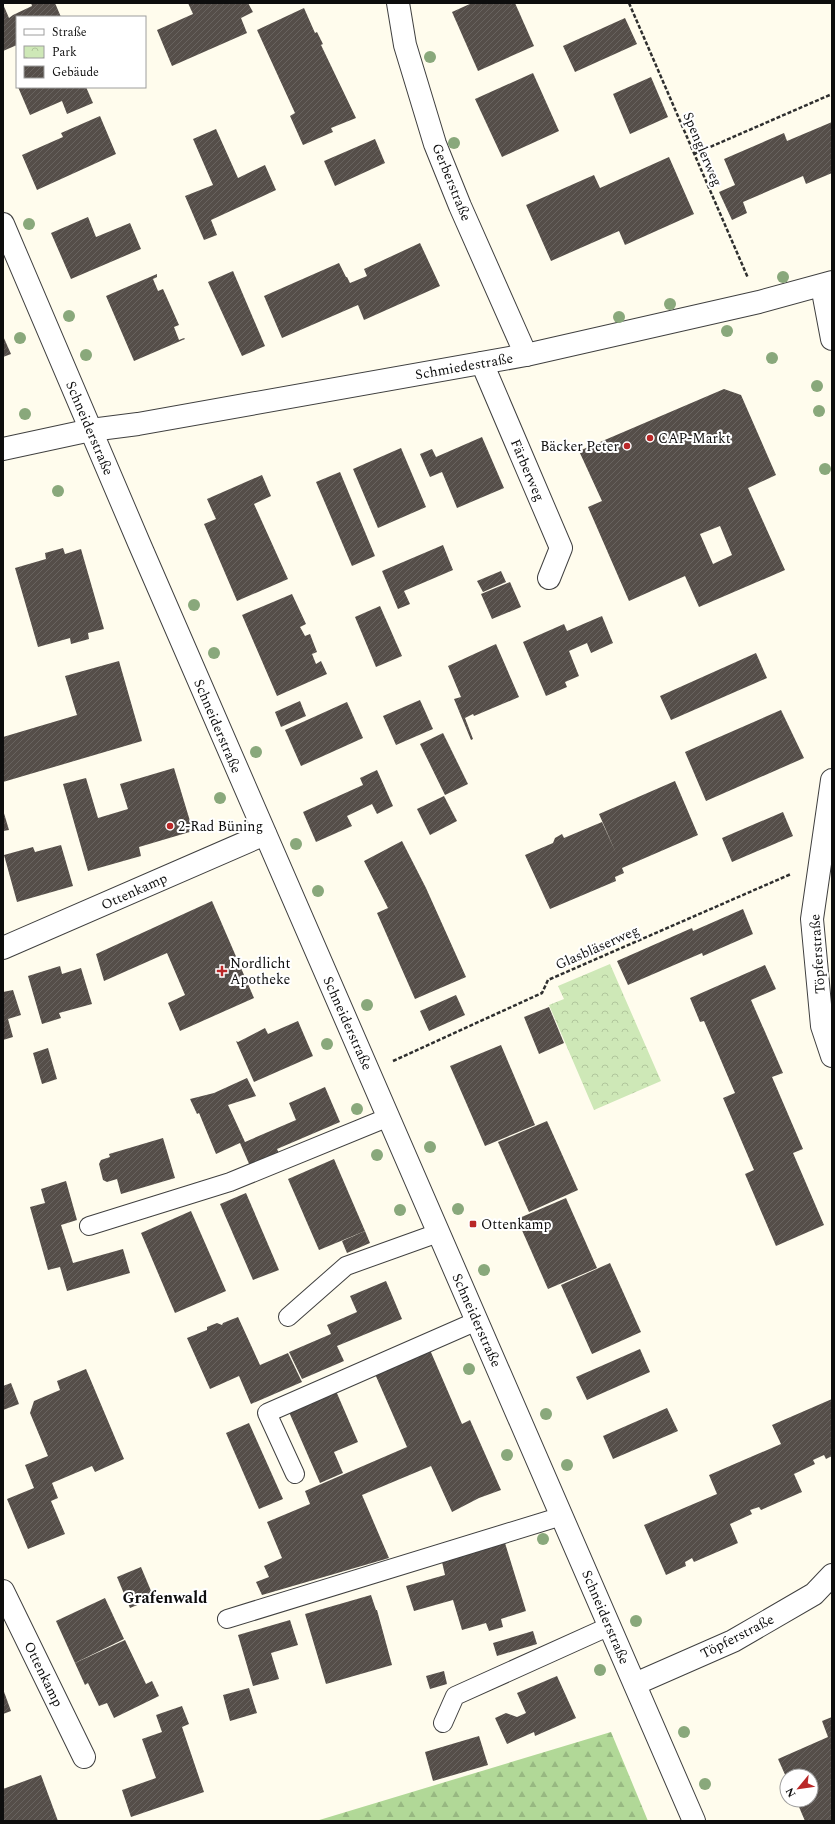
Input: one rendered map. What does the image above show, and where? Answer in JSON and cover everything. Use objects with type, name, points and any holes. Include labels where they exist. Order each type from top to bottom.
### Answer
[{"type":"street","name":"Gerberstraße","points":[[398,3],[405,45],[435,144],[460,206],[526,355]]},
{"type":"street","name":"Schneiderstraße","points":[[3,224],[265,834],[694,1821]]},
{"type":"street","name":"Schmiedestraße","points":[[3,450],[91,430],[146,423],[526,355],[759,302],[827,284]]},
{"type":"street","points":[[827,284],[832,339]]},
{"type":"street","name":"Färberweg","points":[[482,363],[561,548],[549,578]]},
{"type":"street","name":"Töpferstraße","points":[[832,780],[812,919],[822,1026],[832,1056]]},
{"type":"street","name":"Ottenkamp","points":[[3,948],[265,834]]},
{"type":"street","name":"Töpferstraße","points":[[635,1684],[733,1641],[814,1594],[832,1575]]},
{"type":"street","name":"Ottenkamp","points":[[3,1591],[84,1758]]},
{"type":"lane","points":[[89,1226],[230,1182],[389,1117]]},
{"type":"lane","points":[[288,1317],[346,1266],[438,1233]]},
{"type":"lane","points":[[295,1474],[267,1413],[477,1321]]},
{"type":"lane","points":[[227,1619],[562,1516]]},
{"type":"lane","points":[[443,1723],[455,1696],[610,1626]]},
{"type":"path","name":"Spenglerweg","points":[[629,3],[759,302]]},
{"type":"path","points":[[694,154],[832,94]]},
{"type":"path","name":"Glasbläserweg","points":[[369,1072],[542,993],[548,980],[820,862]]},
{"type":"green space","points":[[610,964],[661,1081],[594,1110],[549,1005],[564,999],[558,986]]},
{"type":"green space","points":[[611,1732],[648,1821],[316,1821]]},
{"type":"building","points":[[31,3],[55,3],[61,16],[16,16],[16,45],[3,51],[3,4],[9,18],[32,6]]},
{"type":"building","points":[[188,3],[248,3],[253,12],[241,18],[247,33],[172,66],[157,30],[193,14]]},
{"type":"building","points":[[472,3],[515,3],[534,46],[478,71],[452,12]]},
{"type":"building","points":[[304,8],[315,33],[317,32],[323,44],[321,45],[356,118],[331,128],[333,132],[303,145],[290,116],[295,113],[257,30]]},
{"type":"building","points":[[625,18],[637,44],[575,72],[563,46]]},
{"type":"building","points":[[533,73],[559,131],[502,157],[475,99]]},
{"type":"building","points":[[651,77],[668,117],[630,134],[613,94]]},
{"type":"building","points":[[18,88],[86,88],[93,103],[67,114],[62,101],[30,115]]},
{"type":"building","points":[[100,116],[116,154],[37,190],[22,155],[63,137],[61,133]]},
{"type":"building","points":[[832,122],[832,173],[806,184],[803,176],[743,202],[747,213],[732,220],[719,192],[735,185],[724,159],[784,133],[787,141]]},
{"type":"building","points":[[216,129],[238,178],[265,165],[276,190],[211,220],[217,235],[204,240],[185,196],[213,185],[193,139]]},
{"type":"building","points":[[375,139],[385,163],[335,186],[324,161]]},
{"type":"building","points":[[669,157],[694,214],[625,245],[619,231],[551,261],[526,205],[594,175],[600,188]]},
{"type":"building","points":[[88,217],[96,237],[130,223],[141,249],[71,279],[51,233]]},
{"type":"building","points":[[420,243],[440,286],[364,320],[358,305],[282,338],[264,296],[339,263],[350,283],[367,276],[364,269]]},
{"type":"building","points":[[233,271],[265,346],[242,356],[208,282]]},
{"type":"building","points":[[157,274],[157,277],[153,279],[158,291],[163,289],[179,325],[174,327],[179,340],[185,339],[134,361],[106,296]]},
{"type":"building","points":[[3,336],[11,354],[3,357]]},
{"type":"building","points":[[724,389],[741,395],[776,475],[748,488],[785,570],[699,607],[685,576],[629,601],[588,507],[602,501],[579,451]],"holes":[[[720,526],[732,555],[713,564],[700,534]]]},
{"type":"building","points":[[482,437],[504,488],[457,508],[442,472],[430,477],[420,454],[432,449],[436,457]]},
{"type":"building","points":[[401,448],[426,507],[378,528],[353,469]]},
{"type":"building","points":[[340,472],[375,556],[352,566],[316,482]]},
{"type":"building","points":[[262,475],[271,496],[254,504],[288,579],[237,601],[204,524],[216,519],[207,499]]},
{"type":"building","points":[[443,545],[453,570],[404,591],[410,604],[398,609],[382,571]]},
{"type":"building","points":[[63,548],[65,554],[81,549],[104,629],[88,633],[89,639],[71,644],[70,638],[38,647],[15,568],[46,559],[45,553]]},
{"type":"building","points":[[501,571],[506,582],[483,592],[477,581]]},
{"type":"building","points":[[510,582],[521,607],[492,619],[481,594]]},
{"type":"building","points":[[292,594],[306,624],[300,627],[305,636],[310,634],[317,652],[312,654],[316,664],[321,661],[327,674],[277,696],[242,615]]},
{"type":"building","points":[[380,606],[402,656],[376,667],[355,617]]},
{"type":"building","points":[[602,616],[613,643],[591,653],[587,643],[569,651],[579,676],[565,682],[567,687],[546,696],[523,642],[564,624],[567,631]]},
{"type":"building","points":[[496,644],[519,697],[474,716],[473,714],[465,718],[473,739],[471,740],[454,699],[461,697],[448,666]]},
{"type":"building","points":[[756,653],[767,678],[671,720],[660,696]]},
{"type":"building","points":[[119,661],[142,741],[3,782],[3,737],[77,715],[65,676]]},
{"type":"building","points":[[420,700],[433,729],[396,745],[383,716]]},
{"type":"building","points":[[300,701],[306,716],[281,727],[275,712]]},
{"type":"building","points":[[347,702],[363,738],[301,766],[285,730]]},
{"type":"building","points":[[781,710],[804,758],[706,801],[685,752]]},
{"type":"building","points":[[443,733],[468,784],[445,795],[420,744]]},
{"type":"building","points":[[174,768],[193,831],[139,847],[141,856],[88,871],[63,784],[86,778],[98,818],[128,809],[120,784]]},
{"type":"building","points":[[377,770],[393,806],[377,814],[372,804],[347,816],[352,826],[316,842],[303,812],[363,785],[360,778]]},
{"type":"building","points":[[675,781],[698,835],[622,868],[624,873],[615,877],[616,881],[550,909],[525,855],[553,843],[555,838],[562,834],[564,838],[602,822],[616,853],[599,814]]},
{"type":"building","points":[[444,796],[457,821],[430,835],[417,809]]},
{"type":"building","points":[[3,810],[9,830],[3,831]]},
{"type":"building","points":[[783,812],[793,836],[732,862],[722,838]]},
{"type":"building","points":[[402,841],[426,888],[466,977],[415,999],[377,913],[388,908],[364,861]]},
{"type":"building","points":[[61,845],[73,886],[17,902],[4,855],[33,847],[35,852]]},
{"type":"building","points":[[212,901],[254,998],[180,1031],[168,1003],[185,995],[167,953],[104,981],[96,954]]},
{"type":"building","points":[[743,909],[753,934],[703,956],[702,953],[628,985],[617,961],[692,928],[693,931]]},
{"type":"building","points":[[765,965],[776,989],[751,1000],[783,1073],[772,1077],[803,1149],[793,1153],[824,1225],[776,1246],[745,1174],[754,1170],[723,1098],[735,1093],[704,1021],[700,1022],[690,998]]},
{"type":"building","points":[[60,966],[62,974],[81,968],[92,1004],[59,1013],[61,1018],[42,1024],[28,976]]},
{"type":"building","points":[[13,990],[21,1015],[8,1019],[13,1037],[3,1040],[3,992]]},
{"type":"building","points":[[456,995],[465,1015],[429,1031],[420,1011]]},
{"type":"building","points":[[549,1007],[564,1043],[539,1054],[524,1017]]},
{"type":"building","points":[[298,1021],[313,1056],[254,1082],[236,1041],[238,1042],[265,1028],[268,1034]]},
{"type":"building","points":[[501,1045],[535,1125],[485,1146],[450,1066]]},
{"type":"building","points":[[48,1048],[57,1079],[42,1084],[33,1053]]},
{"type":"building","points":[[247,1078],[256,1096],[228,1105],[245,1142],[296,1120],[289,1103],[325,1087],[340,1122],[277,1149],[279,1153],[250,1166],[240,1143],[216,1154],[199,1113],[197,1114],[190,1099],[214,1093]]},
{"type":"building","points":[[547,1121],[578,1190],[529,1212],[498,1142]]},
{"type":"building","points":[[163,1138],[175,1178],[121,1194],[117,1179],[107,1182],[103,1180],[99,1164],[101,1160],[110,1157],[109,1154]]},
{"type":"building","points":[[334,1159],[365,1231],[319,1250],[288,1179]]},
{"type":"building","points":[[66,1181],[77,1220],[61,1225],[73,1263],[123,1249],[130,1273],[67,1291],[60,1267],[48,1270],[30,1207],[45,1203],[41,1189]]},
{"type":"building","points":[[246,1193],[279,1270],[253,1280],[220,1204]]},
{"type":"building","points":[[566,1198],[597,1268],[548,1289],[517,1219]]},
{"type":"building","points":[[191,1211],[226,1291],[175,1313],[141,1233]]},
{"type":"building","points":[[365,1231],[370,1243],[347,1253],[342,1241]]},
{"type":"building","points":[[610,1263],[641,1332],[592,1354],[561,1285]]},
{"type":"building","points":[[386,1281],[402,1319],[337,1346],[344,1361],[302,1379],[289,1352],[331,1334],[327,1325],[357,1312],[350,1296]]},
{"type":"building","points":[[238,1317],[260,1365],[288,1353],[302,1382],[251,1404],[239,1376],[210,1389],[187,1338],[207,1330],[207,1327],[217,1323],[222,1325],[223,1323]]},
{"type":"building","points":[[640,1349],[650,1372],[587,1400],[576,1377]]},
{"type":"building","points":[[430,1350],[462,1424],[470,1420],[501,1490],[479,1498],[452,1512],[431,1466],[362,1495],[389,1558],[262,1595],[256,1582],[269,1577],[264,1566],[282,1558],[267,1522],[310,1504],[305,1491],[407,1447],[375,1374]]},
{"type":"building","points":[[86,1369],[124,1459],[95,1472],[92,1466],[52,1483],[58,1498],[51,1501],[65,1534],[28,1549],[7,1499],[34,1488],[25,1465],[48,1456],[30,1413],[34,1401],[60,1390],[57,1381]]},
{"type":"building","points":[[11,1383],[19,1404],[3,1410],[3,1386]]},
{"type":"building","points":[[336,1391],[358,1442],[334,1452],[343,1473],[320,1483],[289,1412]]},
{"type":"building","points":[[832,1399],[832,1456],[826,1459],[824,1455],[813,1460],[815,1464],[794,1474],[802,1492],[761,1510],[759,1507],[750,1510],[752,1514],[730,1524],[738,1543],[694,1562],[692,1558],[685,1562],[686,1566],[666,1575],[644,1525],[717,1494],[709,1475],[781,1444],[772,1425]]},
{"type":"building","points":[[667,1408],[678,1431],[613,1459],[603,1436]]},
{"type":"building","points":[[249,1423],[283,1499],[259,1509],[226,1433]]},
{"type":"building","points":[[505,1543],[526,1611],[501,1619],[503,1627],[489,1631],[486,1623],[462,1630],[453,1600],[414,1611],[406,1586],[445,1575],[442,1562]]},
{"type":"building","points":[[141,1567],[154,1598],[130,1608],[117,1577]]},
{"type":"building","points":[[371,1595],[377,1610],[392,1665],[326,1684],[305,1614]]},
{"type":"building","points":[[105,1598],[124,1639],[75,1663],[56,1621]]},
{"type":"building","points":[[290,1620],[298,1645],[271,1653],[279,1679],[253,1686],[238,1635]]},
{"type":"building","points":[[533,1631],[537,1644],[497,1656],[493,1643]]},
{"type":"building","points":[[125,1640],[146,1684],[152,1681],[159,1696],[114,1718],[107,1703],[99,1706],[88,1683],[85,1685],[75,1663]]},
{"type":"building","points":[[444,1671],[447,1684],[430,1689],[426,1676]]},
{"type":"building","points":[[557,1676],[576,1718],[535,1736],[534,1732],[507,1744],[495,1718],[506,1713],[517,1717],[526,1713],[517,1693]]},
{"type":"building","points":[[249,1688],[257,1713],[230,1721],[223,1695]]},
{"type":"building","points":[[3,1689],[11,1711],[3,1714]]},
{"type":"building","points":[[182,1706],[189,1724],[182,1727],[204,1792],[131,1817],[122,1790],[156,1778],[142,1739],[162,1732],[156,1715]]},
{"type":"building","points":[[832,1717],[832,1821],[805,1821],[799,1808],[819,1808],[819,1768],[782,1768],[778,1759],[828,1737],[822,1721]]},
{"type":"building","points":[[479,1736],[488,1765],[433,1781],[425,1752]]},
{"type":"building","points":[[41,1775],[58,1821],[3,1821],[3,1789]]},
{"type":"place","name":"CAP-Markt","points":[[650,438]]},
{"type":"place","name":"Bäcker Peter","points":[[627,446]]},
{"type":"place","name":"2-Rad Büning","points":[[170,826]]},
{"type":"place","name":"Nordlicht Apotheke","points":[[222,971]]},
{"type":"place","name":"Ottenkamp","points":[[473,1224]]},
{"type":"district","name":"Grafenwald","points":[[165,1597]]}]
